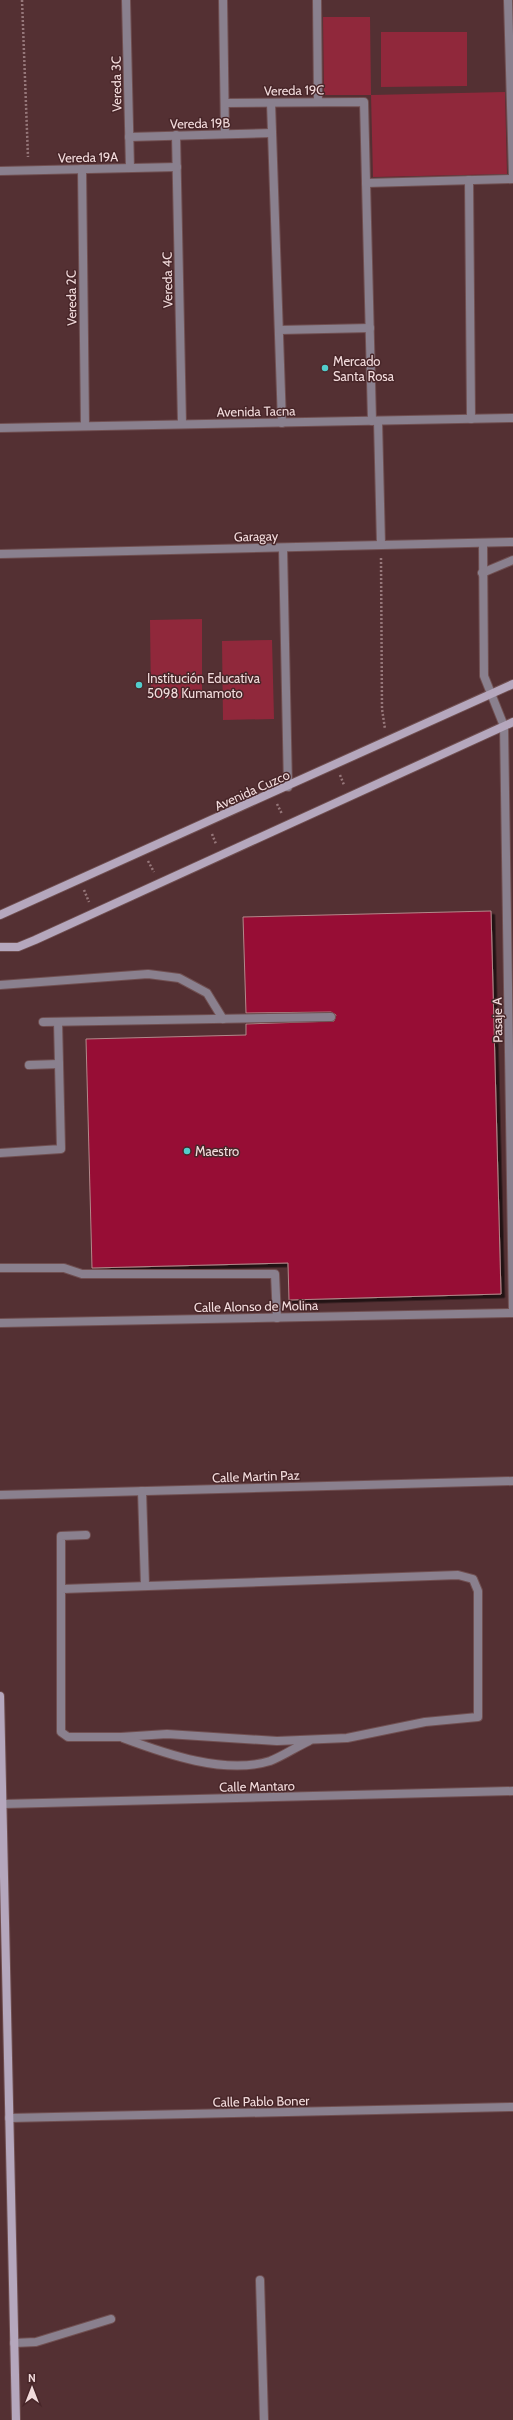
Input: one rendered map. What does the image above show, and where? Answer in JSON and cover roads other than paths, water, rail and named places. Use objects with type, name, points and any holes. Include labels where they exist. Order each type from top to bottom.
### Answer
[{"type":"street","name":"Vereda 3C","points":[[126,0],[130,168]]},
{"type":"street","points":[[223,0],[225,134]]},
{"type":"street","points":[[317,0],[318,102]]},
{"type":"street","points":[[381,545],[370,328],[366,183],[513,178],[508,0]]},
{"type":"street","points":[[271,102],[282,423]]},
{"type":"street","name":"Vereda 19C","points":[[225,103],[364,102],[366,183]]},
{"type":"street","name":"Vereda 19B","points":[[129,137],[272,133]]},
{"type":"street","name":"Vereda 4C","points":[[176,135],[182,424]]},
{"type":"street","name":"Vereda 19A","points":[[0,171],[177,166]]},
{"type":"street","name":"Vereda 2C","points":[[82,169],[85,426]]},
{"type":"street","points":[[469,180],[470,418]]},
{"type":"street","points":[[279,330],[370,328]]},
{"type":"street","name":"Avenida Tacna","points":[[0,428],[513,418]]},
{"type":"street","name":"Garagay","points":[[0,554],[513,542]]},
{"type":"street","points":[[483,543],[482,573],[484,676],[490,695],[504,726]]},
{"type":"street","points":[[283,548],[288,787]]},
{"type":"street","points":[[482,573],[513,560]]},
{"type":"street","name":"Avenida Cuzco","points":[[0,915],[273,794],[513,684]]},
{"type":"street","points":[[0,947],[24,944],[513,722]]},
{"type":"street","name":"Pasaje A","points":[[504,726],[513,1313]]},
{"type":"street","points":[[0,985],[148,974],[179,978],[207,993],[223,1019]]},
{"type":"street","points":[[43,1022],[331,1017]]},
{"type":"street","points":[[0,1153],[61,1149],[58,1022]]},
{"type":"street","points":[[29,1065],[59,1064]]},
{"type":"street","points":[[0,1268],[64,1268],[82,1274],[275,1274],[277,1318]]},
{"type":"street","name":"Calle Alonso de Molina","points":[[0,1323],[513,1313]]},
{"type":"street","name":"Calle Martin Paz","points":[[0,1495],[513,1481]]},
{"type":"street","points":[[142,1491],[145,1585]]},
{"type":"street","points":[[62,1589],[458,1575],[473,1579],[478,1590],[478,1717],[425,1722],[347,1738],[277,1741],[167,1734],[121,1737],[68,1737],[61,1732],[61,1536],[86,1535]]},
{"type":"street","points":[[0,1696],[16,2420]]},
{"type":"street","points":[[121,1737],[175,1757],[246,1765],[271,1761],[312,1739]]},
{"type":"street","name":"Calle Mantaro","points":[[2,1804],[513,1791]]},
{"type":"street","name":"Calle Pablo Boner","points":[[10,2118],[513,2107]]},
{"type":"street","points":[[260,2280],[264,2420]]},
{"type":"street","points":[[14,2343],[36,2342],[111,2319]]},
{"type":"place","name":"Mercado Santa Rosa","points":[[325,368]]},
{"type":"place","name":"Institución Educativa 5098 Kumamoto","points":[[139,685]]},
{"type":"place","name":"Maestro","points":[[187,1151]]}]
